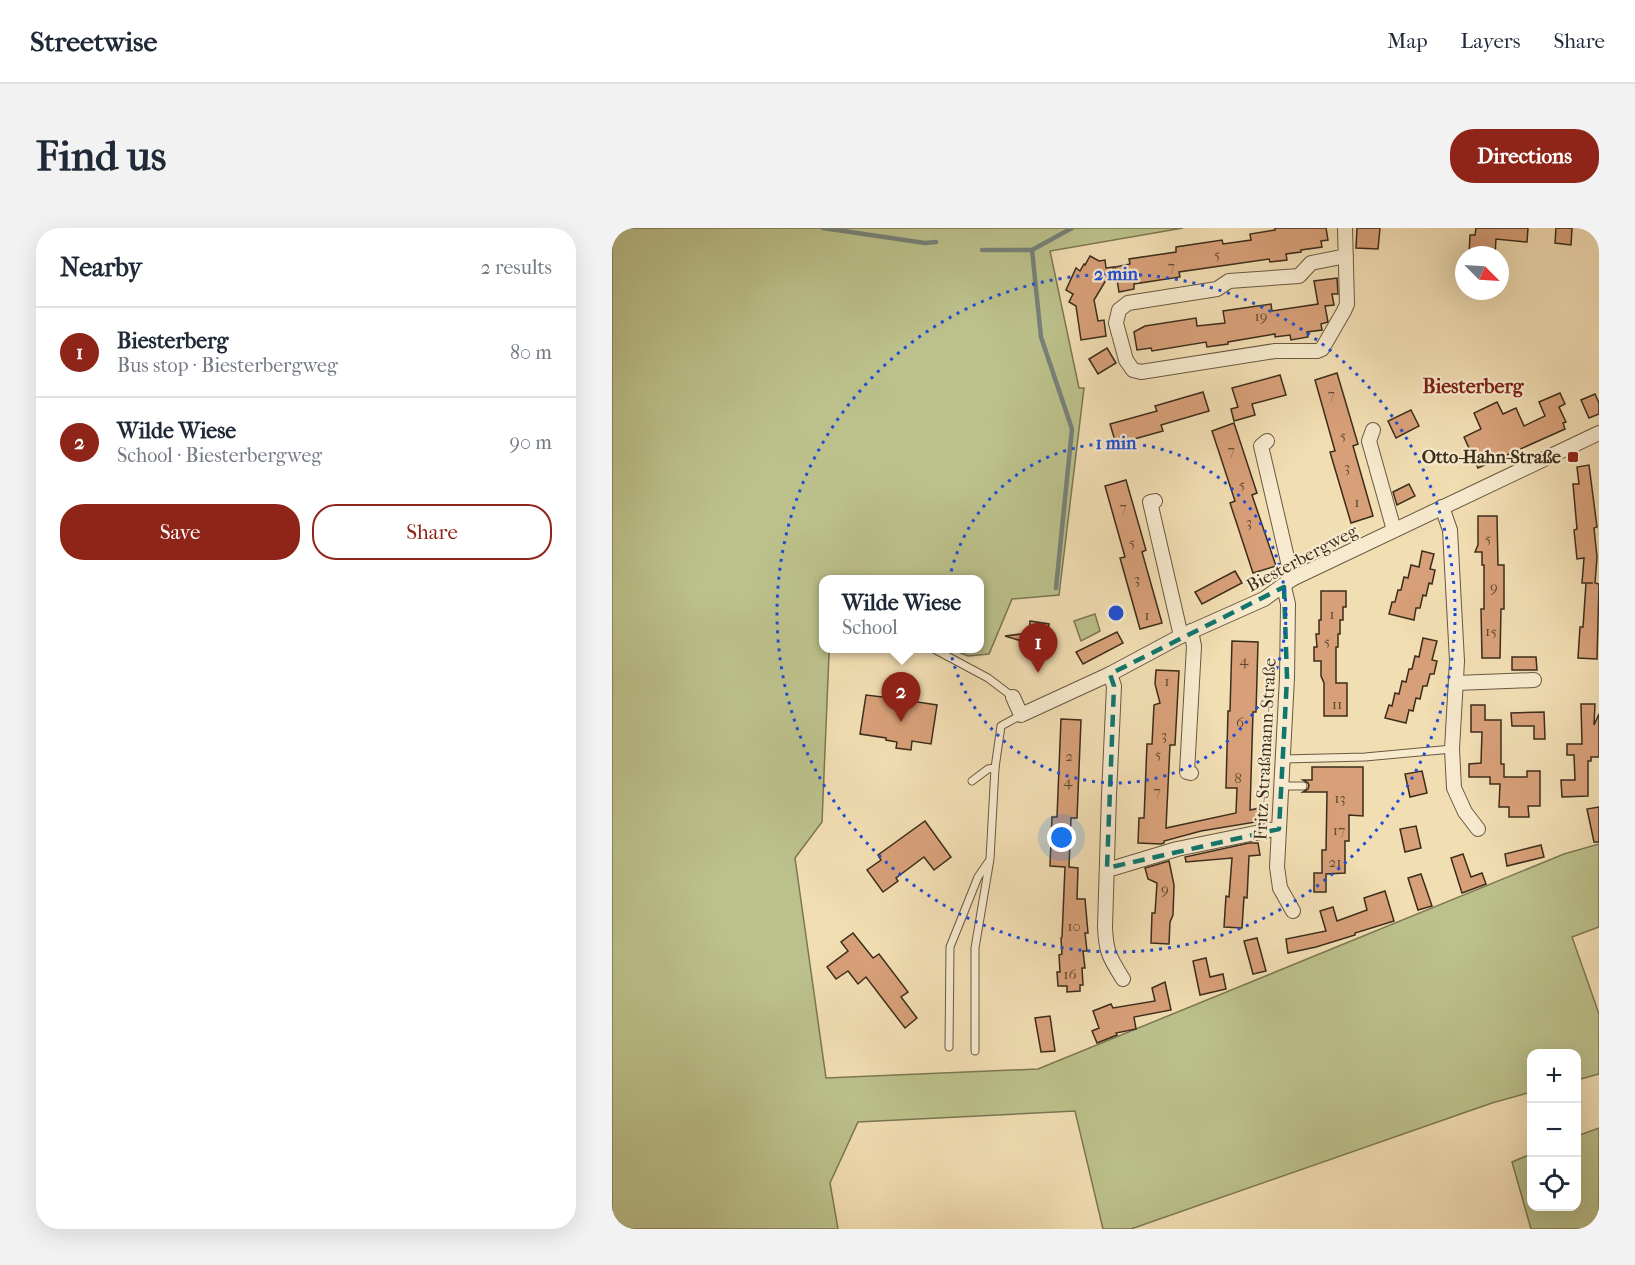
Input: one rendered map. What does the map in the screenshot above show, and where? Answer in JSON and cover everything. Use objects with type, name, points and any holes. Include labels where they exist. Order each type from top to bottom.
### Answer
[{"type":"street","points":[[1345,228],[1346,256],[1347,304],[1322,348],[1317,351],[1275,351],[1141,372],[1133,370],[1126,360],[1116,323],[1119,310],[1128,303],[1217,289],[1229,281],[1299,276],[1311,263],[1346,256]]},
{"type":"street","points":[[1371,425],[1369,441],[1394,530]]},
{"type":"street","name":"Biesterbergweg","points":[[1022,715],[1110,674],[1186,634],[1264,599],[1288,583],[1394,530],[1599,434]]},
{"type":"street","name":"Fritz-Straßmann-Straße","points":[[1267,441],[1261,446],[1288,583],[1287,678],[1278,874],[1280,888],[1293,911]]},
{"type":"street","points":[[1155,501],[1150,502],[1186,634],[1194,646],[1187,772],[1191,773]]},
{"type":"street","points":[[1442,507],[1450,530],[1457,661],[1452,749],[1454,788],[1465,812],[1479,829]]},
{"type":"street","points":[[1110,674],[1114,686],[1106,942],[1109,956],[1123,979]]},
{"type":"street","points":[[1456,683],[1534,680]]},
{"type":"street","points":[[1013,697],[1022,715]]},
{"type":"street","points":[[1107,868],[1114,868],[1197,844],[1279,829]]},
{"type":"lane","points":[[941,653],[988,678],[1013,697]]},
{"type":"lane","name":"Biesterbergweg","points":[[975,1051],[975,948],[990,859],[995,768],[1000,726],[1022,715]]},
{"type":"lane","points":[[1284,759],[1365,757],[1452,749]]},
{"type":"lane","points":[[972,781],[995,768]]},
{"type":"lane","points":[[1282,786],[1303,786]]},
{"type":"lane","points":[[949,1047],[950,947],[978,877],[990,859]]},
{"type":"highlighted area","points":[[1284,587],[1287,678],[1279,829],[1107,868],[1114,686],[1110,674]]},
{"type":"green space","points":[[612,228],[1183,228],[1050,251],[1079,388],[1084,388],[1059,595],[1012,599],[989,654],[968,656],[961,653],[984,653],[984,575],[819,575],[819,653],[829,653],[822,822],[795,858],[826,1078],[1038,1069],[1564,854],[1599,844],[1599,927],[1572,937],[1599,1014],[1599,1074],[1581,1079],[1581,1049],[1527,1049],[1527,1093],[1492,1103],[1131,1229],[1103,1229],[1075,1111],[858,1122],[830,1183],[838,1229],[612,1229]]},
{"type":"green space","points":[[1095,614],[1100,631],[1081,641],[1074,621]]},
{"type":"green space","points":[[1599,1128],[1599,1229],[1531,1229],[1512,1162],[1527,1156],[1527,1211],[1581,1211],[1581,1135]]},
{"type":"building","points":[[1275,228],[1326,228],[1328,240],[1321,241],[1322,247],[1286,254],[1287,260],[1270,262],[1269,259],[1179,272],[1180,277],[1134,284],[1134,289],[1119,292],[1115,267],[1130,264],[1129,259],[1176,252],[1176,247],[1222,240],[1223,244],[1251,240],[1250,234],[1275,230]]},
{"type":"building","points":[[1357,228],[1380,228],[1378,249],[1356,248]]},
{"type":"building","points":[[1476,228],[1528,228],[1527,242],[1496,239],[1496,246],[1469,246],[1470,235],[1475,235]]},
{"type":"building","points":[[1556,228],[1572,228],[1571,245],[1555,243]]},
{"type":"building","points":[[1090,256],[1099,261],[1105,260],[1106,268],[1114,267],[1094,300],[1098,321],[1104,320],[1106,336],[1081,340],[1076,306],[1069,302],[1073,294],[1066,290],[1076,268],[1080,271]]},
{"type":"building","points":[[1337,278],[1338,294],[1332,294],[1334,305],[1325,306],[1328,322],[1321,324],[1322,330],[1307,332],[1308,337],[1291,340],[1290,335],[1275,337],[1275,334],[1207,347],[1206,342],[1152,351],[1151,348],[1137,350],[1134,332],[1145,326],[1196,318],[1197,326],[1225,323],[1223,311],[1271,304],[1272,311],[1318,304],[1314,281]]},
{"type":"building","points":[[1107,348],[1116,363],[1098,374],[1089,359]]},
{"type":"building","points":[[1337,373],[1358,444],[1353,446],[1373,516],[1351,523],[1330,452],[1335,451],[1315,380]]},
{"type":"building","points":[[1280,375],[1286,395],[1252,404],[1255,415],[1234,421],[1231,409],[1238,407],[1232,388]]},
{"type":"building","points":[[1203,392],[1209,411],[1161,425],[1163,431],[1116,444],[1110,424],[1157,411],[1155,406]]},
{"type":"building","points":[[1560,393],[1565,404],[1559,407],[1566,422],[1563,423],[1565,429],[1478,468],[1464,437],[1481,429],[1474,413],[1497,402],[1503,414],[1516,408],[1524,426],[1545,416],[1539,402]]},
{"type":"building","points":[[1595,394],[1599,403],[1599,414],[1589,418],[1581,400]]},
{"type":"building","points":[[1411,410],[1419,426],[1396,438],[1388,421]]},
{"type":"building","points":[[1234,423],[1257,493],[1252,495],[1276,566],[1253,573],[1230,503],[1235,501],[1212,431]]},
{"type":"building","points":[[1589,465],[1597,527],[1594,528],[1597,557],[1595,583],[1599,584],[1597,659],[1578,658],[1586,583],[1582,583],[1584,558],[1577,559],[1573,484],[1579,484],[1577,467]]},
{"type":"building","points":[[1126,480],[1146,550],[1142,552],[1162,623],[1140,629],[1120,558],[1125,557],[1105,486]]},
{"type":"building","points":[[1409,484],[1415,496],[1397,505],[1393,492]]},
{"type":"building","points":[[1478,516],[1497,516],[1498,565],[1504,565],[1504,609],[1501,609],[1500,658],[1482,658],[1481,609],[1484,609],[1484,565],[1482,565],[1482,552],[1475,552],[1478,545]]},
{"type":"building","points":[[1422,551],[1434,554],[1430,569],[1435,570],[1432,584],[1429,583],[1426,596],[1423,595],[1420,608],[1416,608],[1414,620],[1389,614],[1398,590],[1401,590],[1404,577],[1408,578],[1411,565],[1419,567]]},
{"type":"building","points":[[1235,571],[1242,583],[1202,604],[1195,592]]},
{"type":"building","points":[[1321,591],[1346,591],[1346,607],[1343,607],[1343,620],[1340,620],[1340,634],[1338,634],[1338,647],[1336,647],[1336,683],[1347,683],[1347,716],[1324,716],[1321,661],[1314,661],[1314,647],[1317,647],[1316,634],[1319,634],[1319,620],[1321,620]]},
{"type":"building","points":[[1030,621],[1049,624],[1046,648],[1027,649],[1028,643],[1005,636],[1029,633]]},
{"type":"building","points":[[1117,632],[1123,643],[1083,664],[1076,652]]},
{"type":"building","points":[[1423,638],[1437,641],[1432,660],[1437,661],[1434,674],[1430,674],[1427,686],[1423,686],[1420,699],[1416,698],[1413,711],[1409,710],[1406,723],[1385,718],[1389,705],[1392,706],[1395,693],[1399,694],[1402,681],[1406,682],[1415,656],[1419,657]]},
{"type":"building","points":[[1232,641],[1258,642],[1250,810],[1260,808],[1262,821],[1201,831],[1164,841],[1161,844],[1138,843],[1139,818],[1144,818],[1147,744],[1152,744],[1154,705],[1160,703],[1155,684],[1156,670],[1179,671],[1175,745],[1170,745],[1166,828],[1236,813],[1237,788],[1226,788]]},
{"type":"building","points":[[1512,657],[1536,657],[1537,670],[1512,670]]},
{"type":"building","points":[[904,691],[919,693],[917,702],[937,705],[931,744],[912,741],[911,750],[896,748],[897,742],[860,734],[866,695],[903,697]]},
{"type":"building","points":[[1581,704],[1595,704],[1594,725],[1599,714],[1599,757],[1591,757],[1591,761],[1588,761],[1588,796],[1562,797],[1561,780],[1575,780],[1574,755],[1567,755],[1567,744],[1582,744]]},
{"type":"building","points":[[1471,705],[1485,705],[1485,720],[1501,720],[1501,764],[1504,764],[1504,777],[1527,777],[1527,771],[1540,771],[1540,806],[1528,806],[1529,817],[1509,817],[1509,807],[1499,807],[1500,784],[1490,784],[1490,777],[1469,777],[1469,764],[1481,763],[1482,732],[1471,732]]},
{"type":"building","points":[[1544,712],[1545,739],[1534,739],[1534,726],[1512,726],[1511,713]]},
{"type":"building","points":[[1061,719],[1081,720],[1077,818],[1071,818],[1069,867],[1078,868],[1077,899],[1085,899],[1088,933],[1085,933],[1087,951],[1083,951],[1085,968],[1082,968],[1083,985],[1080,985],[1080,991],[1067,992],[1067,986],[1058,986],[1057,972],[1060,972],[1059,955],[1062,954],[1065,867],[1050,866],[1052,817],[1057,817]]},
{"type":"building","points":[[1312,767],[1363,767],[1363,816],[1349,815],[1349,841],[1345,841],[1345,873],[1326,874],[1326,892],[1314,892],[1314,873],[1322,873],[1322,850],[1326,850],[1327,792],[1303,792],[1308,789],[1309,785],[1303,780],[1312,780]]},
{"type":"building","points":[[1422,771],[1427,793],[1410,797],[1405,774]]},
{"type":"building","points":[[1599,807],[1599,842],[1594,842],[1587,809]]},
{"type":"building","points":[[925,821],[951,857],[934,870],[924,857],[896,878],[898,881],[883,892],[867,870],[881,860],[878,855]]},
{"type":"building","points":[[1416,826],[1421,848],[1405,852],[1400,829]]},
{"type":"building","points":[[1258,843],[1260,855],[1249,856],[1247,898],[1244,897],[1242,928],[1224,927],[1232,858],[1186,862],[1185,857]]},
{"type":"building","points":[[1541,845],[1544,857],[1507,866],[1505,854]]},
{"type":"building","points":[[1463,854],[1471,877],[1482,873],[1486,884],[1462,893],[1451,858]]},
{"type":"building","points":[[1169,861],[1174,885],[1169,944],[1151,943],[1152,913],[1155,913],[1157,883],[1148,879],[1145,868]]},
{"type":"building","points":[[1421,874],[1432,906],[1418,910],[1408,878]]},
{"type":"building","points":[[1385,891],[1394,921],[1316,947],[1288,953],[1286,939],[1326,931],[1320,911],[1333,907],[1337,921],[1367,910],[1364,898]]},
{"type":"building","points":[[853,933],[873,958],[879,954],[908,992],[901,997],[917,1018],[905,1028],[866,977],[858,984],[848,971],[836,979],[827,967],[848,951],[841,942]]},
{"type":"building","points":[[1257,938],[1266,971],[1253,974],[1244,941]]},
{"type":"building","points":[[1206,958],[1210,977],[1223,974],[1226,989],[1200,995],[1193,961]]},
{"type":"building","points":[[1165,982],[1171,1010],[1134,1017],[1136,1029],[1116,1033],[1117,1035],[1097,1043],[1092,1031],[1099,1028],[1093,1011],[1111,1004],[1113,1008],[1155,1001],[1152,988]]},
{"type":"building","points":[[1050,1016],[1055,1051],[1041,1052],[1035,1018]]},
{"type":"waterway","points":[[823,228],[925,243],[936,242]]},
{"type":"waterway","points":[[982,250],[1032,250],[1072,228]]},
{"type":"waterway","points":[[1032,250],[1041,337],[1072,429],[1056,588]]},
{"type":"place","name":"Otto-Hahn-Straße","points":[[1573,457]]},
{"type":"place","name":"Biesterberg","points":[[1038,673]]},
{"type":"place","name":"Wilde Wiese","points":[[901,722]]},
{"type":"district","name":"Biesterberg","points":[[1473,386]]}]
